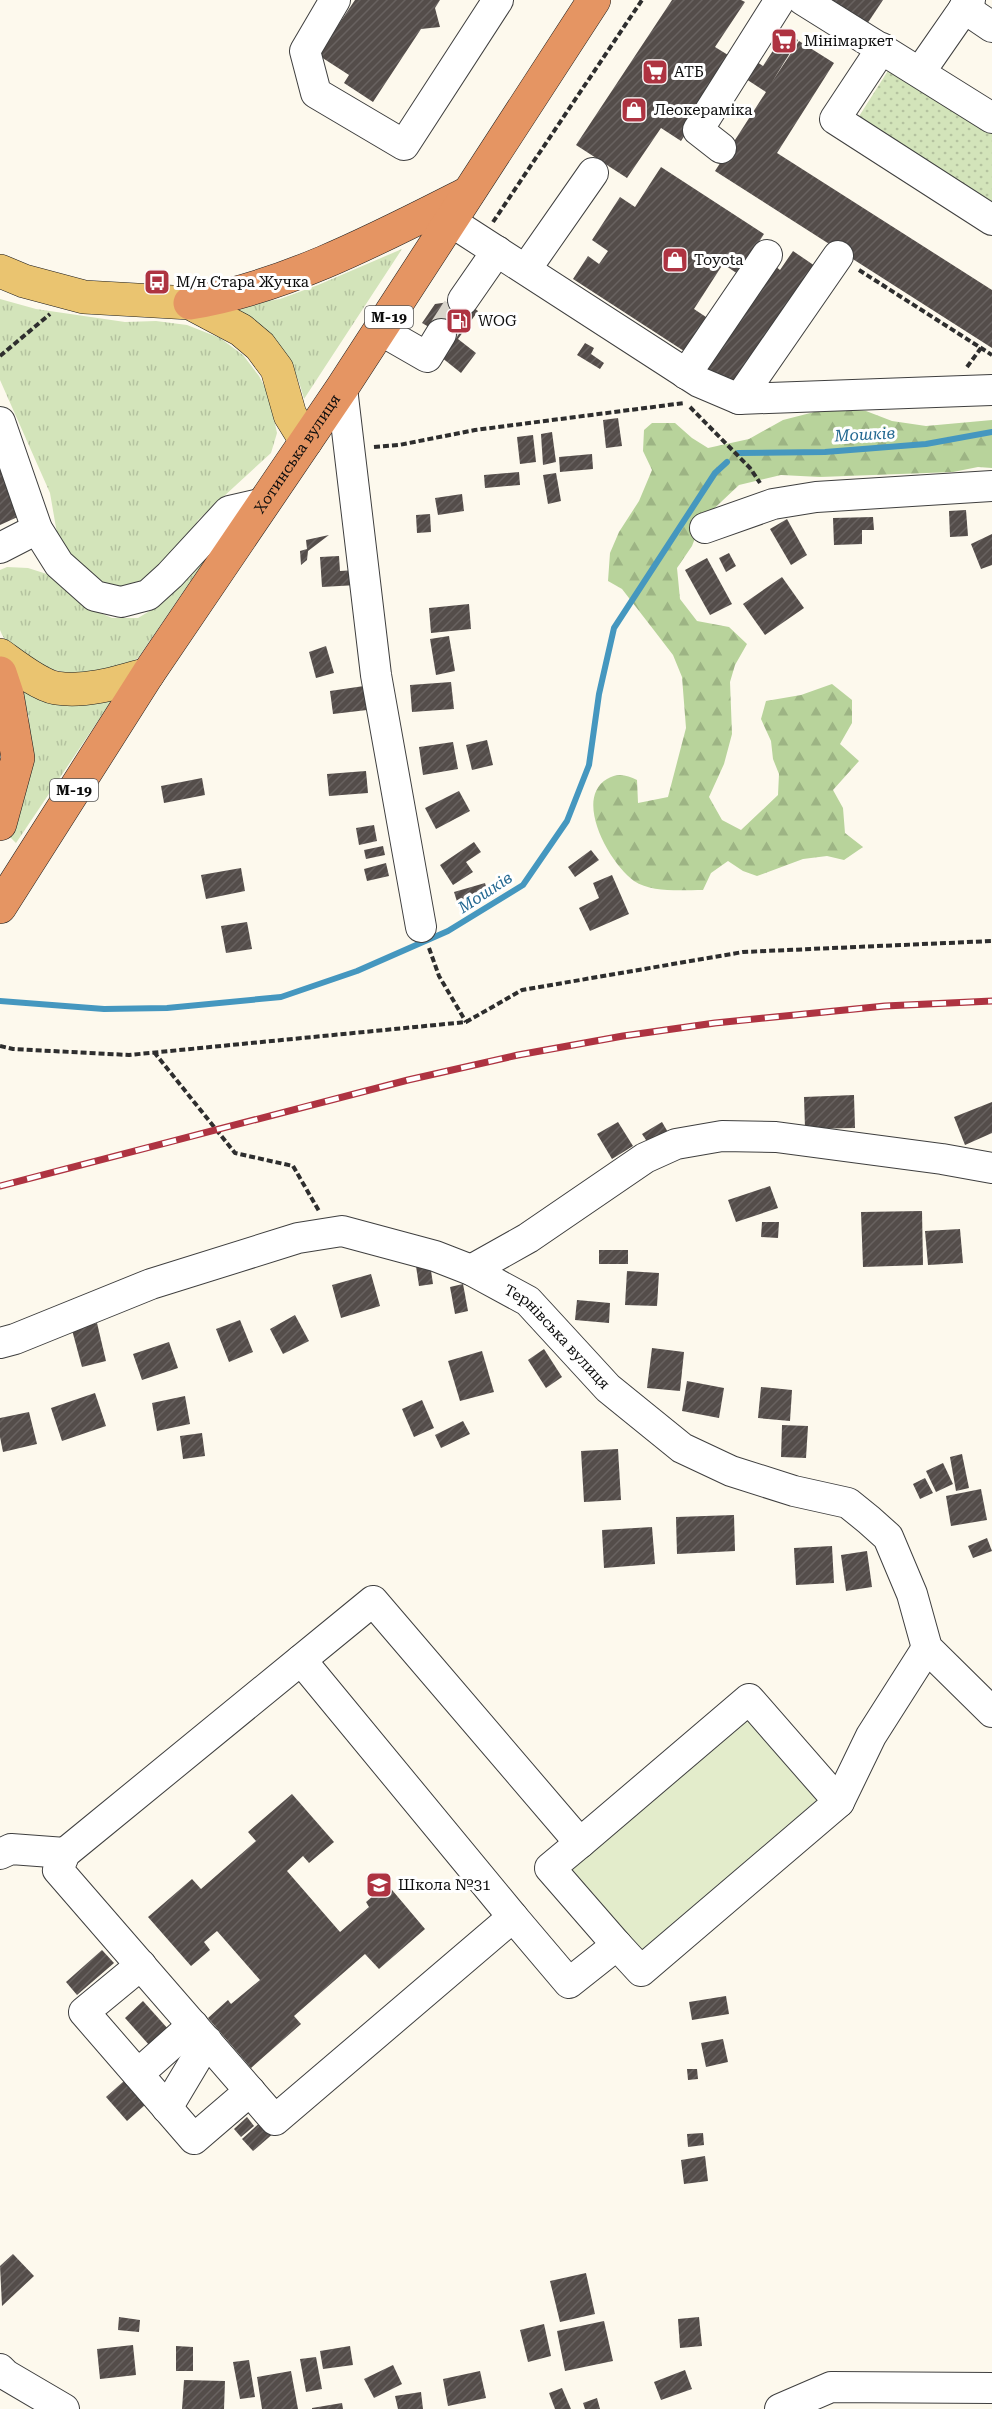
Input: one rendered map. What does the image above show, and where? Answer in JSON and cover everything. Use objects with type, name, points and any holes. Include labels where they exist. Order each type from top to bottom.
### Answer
[{"type":"highway","name":"Хотинська вулиця","points":[[0,907],[148,674],[342,388],[594,0]]},
{"type":"highway","points":[[190,303],[273,281],[383,236],[470,192]]},
{"type":"highway","points":[[0,673],[7,694],[18,758],[0,824]]},
{"type":"main road","points":[[0,271],[24,281],[84,297],[190,303],[241,330],[260,346],[276,369],[290,415],[306,441]]},
{"type":"main road","points":[[0,655],[23,672],[55,688],[95,687],[148,674]]},
{"type":"street","points":[[335,0],[305,51],[316,93],[404,145],[498,0]]},
{"type":"street","points":[[721,148],[698,130],[780,0]]},
{"type":"street","points":[[803,0],[992,118]]},
{"type":"street","points":[[920,72],[967,4],[992,27]]},
{"type":"street","points":[[882,48],[835,119],[992,220]]},
{"type":"street","points":[[526,269],[593,173]]},
{"type":"street","points":[[450,221],[526,269],[686,388]]},
{"type":"street","points":[[463,300],[489,245]]},
{"type":"street","points":[[686,388],[768,255]]},
{"type":"street","points":[[739,399],[838,256]]},
{"type":"street","points":[[380,330],[427,357],[441,334]]},
{"type":"street","points":[[686,388],[699,382],[739,399],[992,390]]},
{"type":"street","points":[[342,388],[376,675],[426,940]]},
{"type":"street","points":[[0,422],[37,529],[59,564],[95,596],[121,602],[148,595],[170,575],[229,511],[264,503]]},
{"type":"street","points":[[705,528],[773,504],[816,496],[992,486]]},
{"type":"street","points":[[0,548],[37,529]]},
{"type":"street","points":[[471,1270],[528,1238],[645,1158],[676,1144],[722,1136],[776,1137],[992,1168]]},
{"type":"street","name":"Тернівська вулиця","points":[[0,1343],[151,1284],[298,1238],[342,1231],[435,1256],[471,1270],[528,1301],[608,1388],[682,1448],[731,1471],[794,1491],[848,1503],[869,1520],[888,1537],[912,1594],[927,1648],[992,1712]]},
{"type":"street","points":[[513,1917],[275,2120],[58,1870],[65,1853],[373,1601],[580,1843]]},
{"type":"street","points":[[839,1802],[749,1699],[550,1868],[641,1971],[839,1802],[871,1736],[927,1648]]},
{"type":"street","points":[[301,1660],[569,1983],[617,1944]]},
{"type":"street","points":[[0,1854],[12,1849],[65,1853]]},
{"type":"street","points":[[141,1965],[84,2012],[167,2108],[194,2139],[250,2091]]},
{"type":"street","points":[[138,2074],[200,2033]]},
{"type":"street","points":[[167,2108],[200,2033]]},
{"type":"street","points":[[0,2369],[6,2375],[64,2409]]},
{"type":"street","points":[[780,2409],[831,2387],[992,2388]]},
{"type":"path","points":[[489,245],[642,0]]},
{"type":"path","points":[[838,256],[992,355]]},
{"type":"path","points":[[0,356],[51,313]]},
{"type":"path","points":[[686,388],[696,402]]},
{"type":"path","points":[[350,448],[399,445],[686,388]]},
{"type":"path","points":[[686,388],[750,468],[773,504]]},
{"type":"path","points":[[426,940],[439,976],[466,1022]]},
{"type":"path","points":[[0,1046],[13,1049],[129,1055],[466,1022],[522,990],[743,952],[992,941]]},
{"type":"path","points":[[154,1052],[235,1153],[293,1166],[315,1207],[342,1231]]},
{"type":"green space","points":[[891,66],[992,132],[992,209],[856,121]]},
{"type":"green space","points":[[402,249],[304,399],[293,368],[276,346],[229,308],[280,299]]},
{"type":"green space","points":[[0,299],[36,309],[125,322],[156,321],[187,325],[220,338],[243,355],[259,376],[269,395],[277,433],[271,453],[198,520],[186,545],[156,580],[122,589],[103,582],[59,545],[50,493],[0,380]]},
{"type":"green space","points":[[830,408],[866,411],[892,421],[926,426],[992,420],[992,468],[978,467],[953,472],[820,477],[781,475],[739,485],[702,520],[692,546],[677,568],[680,599],[697,621],[729,627],[747,644],[735,665],[730,682],[732,734],[724,764],[709,797],[722,820],[741,830],[778,795],[779,774],[773,759],[771,741],[761,719],[766,701],[801,695],[832,684],[852,700],[852,723],[840,744],[859,761],[833,790],[843,808],[845,833],[863,847],[844,860],[827,856],[803,859],[757,876],[743,871],[728,861],[711,873],[703,890],[667,890],[641,885],[625,873],[606,847],[594,816],[594,801],[597,788],[607,779],[619,775],[637,780],[638,803],[668,797],[686,728],[682,677],[673,655],[622,589],[608,581],[610,553],[619,532],[639,501],[652,470],[643,451],[644,430],[652,423],[675,423],[708,448],[749,439],[783,420]]},
{"type":"green space","points":[[210,538],[218,541],[138,658],[119,668],[86,675],[49,668],[24,657],[5,640],[0,630],[0,570],[7,567],[28,568],[50,575],[82,605],[112,618],[138,618],[158,606]]},
{"type":"green space","points":[[17,683],[116,694],[16,843],[7,834],[25,760],[29,717]]},
{"type":"green space","points":[[744,1716],[817,1800],[640,1954],[567,1870]]},
{"type":"building","points":[[355,0],[440,0],[435,8],[440,27],[421,29],[373,102],[344,83],[349,75],[318,55]]},
{"type":"building","points":[[672,0],[741,0],[745,2],[715,47],[728,55],[729,67],[681,141],[661,128],[627,178],[576,145]]},
{"type":"building","points":[[829,0],[883,0],[865,27]]},
{"type":"building","points":[[785,32],[798,40],[772,82],[799,41],[834,63],[777,153],[992,290],[992,348],[715,171],[766,92],[746,79],[757,62],[763,66]]},
{"type":"building","name":"Toyota","points":[[661,167],[764,234],[738,274],[723,264],[694,309],[709,319],[687,353],[573,279],[588,256],[599,264],[608,251],[592,240],[620,197],[635,207]]},
{"type":"building","points":[[793,251],[815,266],[737,389],[705,369],[775,266],[780,270]]},
{"type":"building","points":[[463,300],[478,311],[458,339],[476,353],[461,373],[441,357],[453,341],[422,323],[435,304]]},
{"type":"building","points":[[585,343],[594,348],[591,354],[604,363],[600,369],[577,355]]},
{"type":"building","points":[[618,418],[622,446],[606,448],[603,420]]},
{"type":"building","points":[[552,432],[556,462],[543,465],[541,434]]},
{"type":"building","points":[[533,435],[536,462],[520,464],[517,437]]},
{"type":"building","points":[[592,454],[593,469],[560,472],[559,457]]},
{"type":"building","points":[[0,468],[22,515],[0,525]]},
{"type":"building","points":[[519,472],[520,485],[485,488],[484,475]]},
{"type":"building","points":[[556,473],[561,501],[548,504],[543,475]]},
{"type":"building","points":[[462,494],[464,511],[438,515],[435,498]]},
{"type":"building","points":[[966,510],[968,536],[950,537],[949,511]]},
{"type":"building","points":[[430,514],[431,532],[417,533],[416,515]]},
{"type":"building","points":[[873,517],[874,530],[862,530],[862,544],[834,545],[833,518]]},
{"type":"building","points":[[787,519],[807,555],[791,565],[770,529]]},
{"type":"building","points":[[992,534],[992,565],[981,569],[971,544]]},
{"type":"building","points":[[329,535],[308,551],[307,560],[301,565],[300,551],[307,549],[306,540]]},
{"type":"building","points":[[729,553],[736,566],[726,572],[719,558]]},
{"type":"building","points":[[339,556],[340,571],[356,570],[357,585],[322,587],[320,557]]},
{"type":"building","points":[[707,558],[732,604],[710,615],[685,570]]},
{"type":"building","points":[[782,577],[804,608],[765,635],[743,604]]},
{"type":"building","points":[[469,604],[471,629],[431,633],[429,608]]},
{"type":"building","points":[[449,636],[455,671],[436,675],[430,639]]},
{"type":"building","points":[[326,646],[334,673],[316,678],[309,652]]},
{"type":"building","points":[[451,682],[454,709],[412,712],[410,685]]},
{"type":"building","points":[[364,686],[367,710],[333,714],[330,691]]},
{"type":"building","points":[[487,740],[493,765],[472,770],[466,745]]},
{"type":"building","points":[[453,742],[458,769],[423,775],[419,747]]},
{"type":"building","points":[[366,771],[368,793],[329,796],[327,774]]},
{"type":"building","points":[[202,778],[205,795],[164,803],[161,786]]},
{"type":"building","points":[[459,791],[470,811],[436,829],[425,808]]},
{"type":"building","points":[[374,825],[377,841],[359,845],[356,828]]},
{"type":"building","points":[[474,842],[481,852],[466,862],[473,872],[453,885],[440,865]]},
{"type":"building","points":[[383,846],[385,855],[366,859],[364,850]]},
{"type":"building","points":[[591,850],[599,860],[575,877],[568,867]]},
{"type":"building","points":[[386,863],[389,876],[367,881],[364,869]]},
{"type":"building","points":[[241,868],[245,891],[206,899],[201,875]]},
{"type":"building","points":[[612,875],[629,914],[590,931],[579,908],[599,898],[593,883]]},
{"type":"building","points":[[485,883],[489,898],[459,908],[454,892]]},
{"type":"building","points":[[247,922],[252,949],[226,953],[221,926]]},
{"type":"building","points":[[854,1095],[855,1128],[805,1129],[804,1097]]},
{"type":"building","points":[[992,1102],[992,1133],[965,1145],[954,1117]]},
{"type":"building","points":[[618,1122],[633,1146],[612,1159],[597,1134]]},
{"type":"building","points":[[662,1122],[669,1134],[650,1146],[642,1134]]},
{"type":"building","points":[[770,1186],[778,1208],[736,1222],[728,1200]]},
{"type":"building","points":[[922,1211],[923,1265],[863,1267],[861,1212]]},
{"type":"building","points":[[762,1222],[779,1222],[778,1238],[761,1237]]},
{"type":"building","points":[[960,1229],[963,1263],[928,1265],[925,1231]]},
{"type":"building","points":[[599,1250],[628,1250],[628,1264],[599,1264]]},
{"type":"building","points":[[430,1264],[433,1284],[419,1286],[416,1266]]},
{"type":"building","points":[[627,1271],[659,1273],[657,1306],[625,1305]]},
{"type":"building","points":[[371,1274],[380,1306],[341,1318],[332,1285]]},
{"type":"building","points":[[463,1284],[468,1311],[455,1314],[450,1287]]},
{"type":"building","points":[[577,1300],[610,1303],[609,1323],[575,1320]]},
{"type":"building","points":[[295,1315],[309,1341],[283,1354],[270,1329]]},
{"type":"building","points":[[240,1320],[253,1352],[229,1362],[216,1329]]},
{"type":"building","points":[[97,1323],[106,1361],[82,1367],[72,1330]]},
{"type":"building","points":[[169,1342],[178,1368],[142,1380],[133,1354]]},
{"type":"building","points":[[652,1348],[684,1352],[680,1391],[647,1388]]},
{"type":"building","points":[[544,1349],[562,1377],[546,1388],[528,1360]]},
{"type":"building","points":[[482,1351],[494,1392],[460,1401],[448,1361]]},
{"type":"building","points":[[687,1381],[724,1388],[719,1418],[682,1411]]},
{"type":"building","points":[[761,1387],[792,1390],[790,1421],[758,1418]]},
{"type":"building","points":[[95,1393],[106,1426],[62,1441],[51,1408]]},
{"type":"building","points":[[185,1396],[190,1424],[157,1431],[152,1403]]},
{"type":"building","points":[[422,1400],[434,1428],[414,1437],[402,1409]]},
{"type":"building","points":[[29,1412],[37,1444],[3,1452],[0,1418]]},
{"type":"building","points":[[463,1421],[470,1434],[441,1448],[435,1435]]},
{"type":"building","points":[[782,1425],[808,1426],[806,1458],[781,1457]]},
{"type":"building","points":[[202,1433],[205,1456],[183,1459],[180,1436]]},
{"type":"building","points":[[618,1449],[621,1500],[584,1502],[581,1451]]},
{"type":"building","points":[[962,1454],[969,1488],[956,1491],[950,1457]]},
{"type":"building","points":[[943,1463],[953,1484],[936,1492],[926,1471]]},
{"type":"building","points":[[925,1478],[933,1493],[920,1499],[913,1484]]},
{"type":"building","points":[[981,1489],[987,1520],[951,1526],[946,1496]]},
{"type":"building","points":[[734,1515],[735,1551],[677,1554],[676,1517]]},
{"type":"building","points":[[652,1527],[655,1564],[604,1568],[602,1530]]},
{"type":"building","points":[[987,1538],[992,1551],[973,1558],[968,1546]]},
{"type":"building","points":[[832,1546],[834,1583],[796,1585],[794,1548]]},
{"type":"building","points":[[867,1551],[872,1587],[846,1591],[841,1555]]},
{"type":"building","points":[[292,1794],[334,1842],[309,1863],[303,1856],[287,1871],[340,1932],[369,1907],[366,1902],[387,1884],[425,1929],[379,1969],[365,1954],[294,2016],[301,2024],[251,2068],[208,2018],[228,2000],[231,2004],[260,1980],[217,1931],[204,1942],[210,1950],[191,1966],[148,1917],[192,1879],[201,1889],[256,1841],[248,1832]]},
{"type":"building","points":[[102,1950],[114,1963],[77,1995],[66,1982]]},
{"type":"building","points":[[726,1996],[729,2014],[692,2020],[689,2002]]},
{"type":"building","points":[[143,2001],[169,2030],[150,2046],[125,2018]]},
{"type":"building","points":[[723,2039],[728,2062],[706,2067],[701,2043]]},
{"type":"building","points":[[687,2069],[697,2069],[698,2079],[688,2080]]},
{"type":"building","points":[[124,2081],[145,2105],[127,2121],[106,2097]]},
{"type":"building","points":[[247,2117],[254,2126],[241,2137],[234,2129]]},
{"type":"building","points":[[264,2119],[275,2132],[253,2151],[242,2139]]},
{"type":"building","points":[[703,2133],[704,2145],[688,2147],[687,2134]]},
{"type":"building","points":[[705,2156],[708,2181],[684,2184],[681,2160]]},
{"type":"building","points":[[13,2254],[34,2276],[2,2306],[0,2266]]},
{"type":"building","points":[[586,2273],[595,2314],[560,2322],[550,2281]]},
{"type":"building","points":[[119,2317],[140,2320],[139,2332],[118,2330]]},
{"type":"building","points":[[699,2317],[702,2346],[680,2348],[678,2319]]},
{"type":"building","points":[[604,2321],[613,2361],[565,2371],[557,2331]]},
{"type":"building","points":[[544,2324],[551,2356],[528,2362],[520,2330]]},
{"type":"building","points":[[133,2345],[136,2375],[100,2379],[97,2349]]},
{"type":"building","points":[[176,2346],[193,2347],[193,2371],[176,2371]]},
{"type":"building","points":[[350,2346],[353,2365],[323,2369],[320,2351]]},
{"type":"building","points":[[316,2357],[322,2389],[306,2392],[300,2359]]},
{"type":"building","points":[[249,2360],[255,2397],[240,2399],[233,2362]]},
{"type":"building","points":[[393,2365],[402,2384],[374,2398],[364,2379]]},
{"type":"building","points":[[685,2370],[692,2389],[661,2400],[654,2382]]},
{"type":"building","points":[[291,2371],[298,2409],[262,2409],[257,2377]]},
{"type":"building","points":[[480,2371],[486,2398],[448,2406],[443,2379]]},
{"type":"building","points":[[184,2380],[225,2381],[224,2409],[182,2409]]},
{"type":"building","points":[[562,2388],[571,2409],[555,2409],[549,2393]]},
{"type":"building","points":[[421,2392],[423,2409],[398,2409],[395,2396]]},
{"type":"building","points":[[597,2398],[600,2409],[585,2409],[583,2403]]},
{"type":"building","points":[[342,2403],[343,2409],[312,2409],[312,2408]]},
{"type":"waterway","name":"Мошків","points":[[738,453],[825,452],[926,444],[992,432]]},
{"type":"waterway","name":"Мошків","points":[[0,1001],[104,1009],[167,1008],[281,997],[357,971],[448,931],[523,885],[567,821],[589,765],[599,694],[614,628],[715,473],[727,462]]},
{"type":"tunnel","points":[[441,334],[463,300]]},
{"type":"railway","points":[[0,1186],[408,1080],[518,1055],[623,1036],[715,1023],[885,1006],[992,1001]]},
{"type":"place","name":"Мінімаркет","points":[[784,41]]},
{"type":"place","name":"АТБ","points":[[655,72]]},
{"type":"place","name":"Леокераміка","points":[[634,110]]},
{"type":"place","name":"Toyota","points":[[675,260]]},
{"type":"place","name":"М/н Стара Жучка","points":[[157,282]]},
{"type":"place","name":"WOG","points":[[459,321]]},
{"type":"place","name":"Школа №31","points":[[379,1885]]}]
